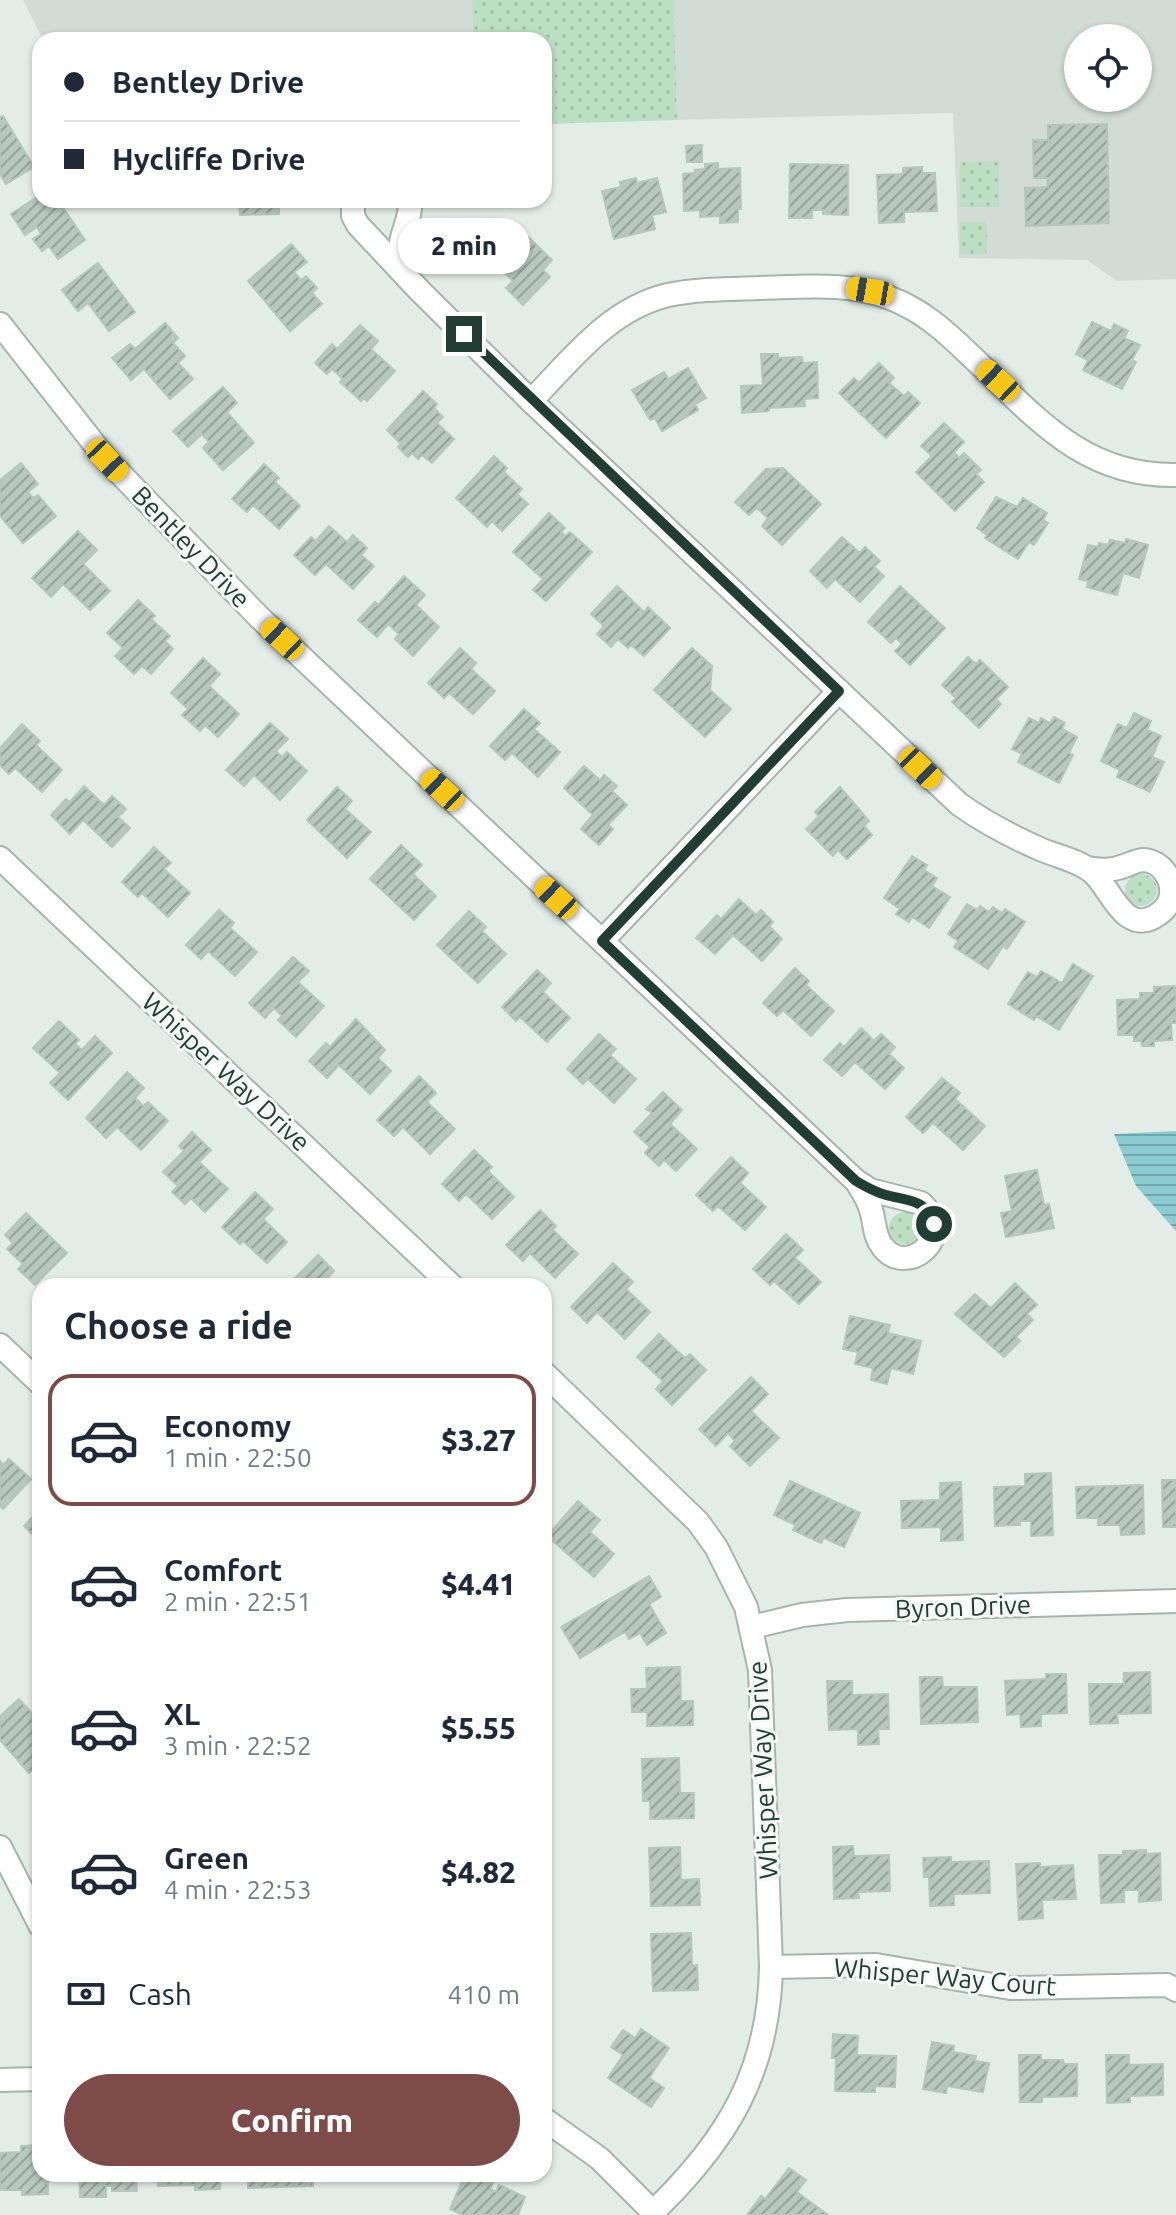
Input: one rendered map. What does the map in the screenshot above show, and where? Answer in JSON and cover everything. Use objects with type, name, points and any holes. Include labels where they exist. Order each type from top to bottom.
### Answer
[{"type":"street","points":[[353,208],[358,225],[531,401],[940,787],[984,822],[1088,868]]},
{"type":"street","points":[[407,278],[400,254],[411,208]]},
{"type":"street","points":[[531,401],[601,330],[627,311],[657,299],[720,289],[852,288],[893,299],[918,311],[940,327],[1037,418],[1079,451],[1115,467],[1176,475]]},
{"type":"street","name":"Bentley Drive","points":[[0,324],[107,460],[177,535],[259,617],[856,1181]]},
{"type":"street","points":[[602,941],[839,691]]},
{"type":"street","name":"Whisper Way Drive","points":[[0,858],[444,1278]]},
{"type":"street","points":[[0,1345],[32,1375]]},
{"type":"street","name":"Whisper Way Drive","points":[[552,1381],[698,1522],[716,1547],[734,1578],[752,1627],[760,1670],[771,1967],[765,2029],[745,2090],[730,2121],[709,2153],[654,2214]]},
{"type":"street","name":"Byron Drive","points":[[752,1627],[802,1615],[837,1611],[1176,1601]]},
{"type":"street","points":[[0,1847],[32,1909]]},
{"type":"street","name":"Whisper Way Court","points":[[771,1967],[876,1965],[1010,1988],[1173,1985]]},
{"type":"street","points":[[0,2080],[32,2079]]},
{"type":"street","points":[[552,2125],[599,2158],[654,2214]]},
{"type":"shaded area","points":[[23,0],[472,0],[473,32],[39,32]]},
{"type":"shaded area","points":[[674,0],[1176,0],[1176,279],[1117,281],[1087,260],[959,258],[953,113],[677,120]]},
{"type":"green space","points":[[472,0],[674,0],[677,120],[552,124],[552,32],[473,32]]},
{"type":"green space","points":[[999,161],[999,207],[960,207],[960,162]]},
{"type":"green space","points":[[960,222],[987,222],[987,254],[960,254]]},
{"type":"green space","points":[[1141,874],[1152,879],[1157,890],[1152,901],[1141,906],[1130,901],[1125,890],[1130,879]]},
{"type":"green space","points":[[905,1212],[916,1217],[921,1228],[916,1239],[905,1244],[894,1239],[889,1228],[894,1217]]},
{"type":"water","points":[[1176,1131],[1176,1231],[1136,1186],[1114,1134]]},
{"type":"building","points":[[3,116],[32,164],[32,168],[6,184],[0,174],[0,117]]},
{"type":"building","points":[[1107,124],[1109,223],[1026,226],[1025,188],[1048,187],[1047,178],[1034,178],[1033,140],[1048,140],[1048,125]]},
{"type":"building","points":[[702,145],[702,162],[687,162],[686,146]]},
{"type":"building","points":[[718,163],[718,169],[740,168],[741,209],[738,209],[738,222],[720,223],[720,216],[700,217],[700,210],[684,211],[683,174],[705,169],[705,164]]},
{"type":"building","points":[[790,164],[848,165],[848,215],[823,214],[823,210],[812,210],[812,218],[789,218]]},
{"type":"building","points":[[922,167],[922,173],[935,173],[937,211],[904,212],[904,222],[879,223],[877,175],[903,174],[903,168]]},
{"type":"building","points":[[636,178],[637,183],[657,178],[666,212],[652,215],[655,229],[614,239],[602,191],[621,187],[620,182]]},
{"type":"building","points":[[32,200],[32,208],[63,208],[85,240],[58,259],[49,246],[42,251],[33,239],[41,234],[37,227],[25,235],[11,214]]},
{"type":"building","points":[[240,208],[279,208],[279,214],[240,215]]},
{"type":"building","points":[[519,228],[552,260],[543,270],[550,277],[523,305],[506,288],[513,281],[487,255],[506,235],[509,238]]},
{"type":"building","points":[[291,244],[307,262],[294,272],[301,280],[306,276],[317,288],[312,293],[322,304],[290,331],[248,281]]},
{"type":"building","points":[[98,263],[135,312],[109,331],[88,303],[78,311],[62,290]]},
{"type":"building","points":[[1092,322],[1111,331],[1114,324],[1128,331],[1124,338],[1140,345],[1132,360],[1136,362],[1122,389],[1083,370],[1088,360],[1076,354]]},
{"type":"building","points":[[165,323],[178,338],[173,343],[185,356],[178,363],[193,379],[170,399],[144,369],[131,380],[112,358],[130,344],[135,349]]},
{"type":"building","points":[[360,325],[378,341],[371,349],[395,371],[367,401],[364,398],[361,401],[340,382],[343,379],[332,369],[327,374],[315,363],[332,344],[337,349]]},
{"type":"building","points":[[761,354],[778,354],[778,358],[802,357],[803,363],[817,362],[818,398],[804,399],[805,406],[742,413],[741,386],[763,385]]},
{"type":"building","points":[[879,363],[894,378],[889,383],[904,396],[908,392],[920,403],[886,438],[839,393],[854,378],[859,383]]},
{"type":"building","points":[[688,368],[706,398],[695,404],[698,410],[662,431],[655,418],[650,420],[632,390],[664,372],[668,379]]},
{"type":"building","points":[[223,387],[237,403],[227,412],[254,443],[223,470],[203,448],[209,442],[202,434],[188,447],[173,431]]},
{"type":"building","points":[[423,391],[437,404],[434,408],[443,417],[437,423],[454,439],[432,463],[422,455],[418,459],[412,453],[408,457],[398,447],[401,444],[387,430]]},
{"type":"building","points":[[944,423],[964,442],[954,452],[959,458],[964,453],[981,470],[976,474],[984,482],[955,511],[916,472],[932,456],[921,446]]},
{"type":"building","points":[[494,456],[507,468],[504,472],[522,489],[517,494],[528,504],[502,531],[492,521],[487,527],[456,498]]},
{"type":"building","points":[[21,463],[38,484],[28,492],[33,498],[38,495],[56,516],[23,543],[0,516],[0,480]]},
{"type":"building","points":[[264,464],[279,478],[275,482],[300,506],[279,529],[253,505],[247,512],[232,499]]},
{"type":"building","points":[[783,468],[821,504],[782,545],[762,526],[768,518],[757,508],[749,515],[735,502],[766,469]]},
{"type":"building","points":[[996,497],[1017,507],[1023,498],[1047,513],[1043,520],[1048,523],[1034,545],[1029,542],[1018,559],[985,538],[987,535],[977,528]]},
{"type":"building","points":[[549,513],[565,528],[561,532],[565,536],[570,532],[592,552],[546,601],[533,590],[543,579],[513,552]]},
{"type":"building","points":[[329,526],[347,542],[353,535],[367,548],[361,555],[374,566],[353,589],[326,564],[315,575],[294,555],[311,537],[316,541]]},
{"type":"building","points":[[78,531],[97,550],[83,564],[110,591],[90,610],[63,584],[51,597],[32,578]]},
{"type":"building","points":[[842,537],[860,553],[865,547],[880,561],[874,567],[884,576],[860,602],[835,579],[827,588],[810,571]]},
{"type":"building","points":[[1126,539],[1148,545],[1139,578],[1123,573],[1117,595],[1087,587],[1088,581],[1079,579],[1088,545],[1108,545],[1110,540],[1125,543]]},
{"type":"building","points":[[404,576],[425,595],[416,605],[439,627],[413,656],[395,639],[399,634],[388,624],[377,637],[358,620],[375,602],[378,605]]},
{"type":"building","points":[[617,586],[644,612],[648,607],[670,628],[644,656],[618,639],[611,647],[597,634],[604,626],[591,614]]},
{"type":"building","points":[[900,586],[945,628],[910,665],[895,651],[902,644],[896,638],[891,643],[868,622]]},
{"type":"building","points":[[138,600],[155,616],[151,619],[170,636],[165,641],[173,649],[151,674],[142,666],[134,674],[115,656],[123,648],[107,633]]},
{"type":"building","points":[[460,648],[476,663],[471,669],[495,691],[473,714],[449,693],[444,698],[428,683]]},
{"type":"building","points":[[692,648],[712,666],[710,690],[731,709],[705,737],[654,690]]},
{"type":"building","points":[[968,657],[976,664],[980,660],[1008,687],[996,699],[1001,704],[979,728],[952,702],[956,698],[942,685]]},
{"type":"building","points":[[203,658],[220,674],[209,686],[239,714],[218,737],[205,725],[200,731],[182,715],[188,709],[171,693]]},
{"type":"building","points":[[524,709],[540,723],[534,729],[560,752],[538,777],[512,753],[505,760],[490,746]]},
{"type":"building","points":[[1134,713],[1151,721],[1147,730],[1161,736],[1152,757],[1164,762],[1150,792],[1117,777],[1120,770],[1101,761],[1118,724],[1127,728]]},
{"type":"building","points":[[1054,717],[1065,723],[1062,729],[1077,737],[1069,753],[1073,755],[1059,783],[1018,762],[1022,754],[1012,749],[1029,718],[1039,723],[1041,718],[1050,723]]},
{"type":"building","points":[[270,723],[288,739],[276,751],[282,757],[287,752],[307,771],[280,800],[254,775],[244,786],[226,770]]},
{"type":"building","points":[[22,724],[40,741],[36,745],[62,770],[42,792],[15,768],[9,774],[0,765],[0,748]]},
{"type":"building","points":[[584,766],[600,780],[604,775],[617,786],[612,791],[627,805],[608,825],[613,829],[599,845],[581,829],[593,815],[564,788]]},
{"type":"building","points":[[84,786],[104,805],[112,796],[126,809],[118,817],[130,828],[112,847],[83,820],[70,834],[51,815],[66,799],[70,802]]},
{"type":"building","points":[[337,787],[352,801],[345,809],[371,832],[347,858],[307,820]]},
{"type":"building","points":[[840,787],[869,821],[864,826],[872,835],[847,859],[838,850],[833,856],[806,829],[819,816],[815,812]]},
{"type":"building","points":[[401,845],[422,865],[413,874],[436,896],[414,920],[370,879]]},
{"type":"building","points":[[154,847],[171,863],[164,869],[190,893],[168,917],[142,893],[138,897],[122,882]]},
{"type":"building","points":[[912,856],[927,865],[924,870],[937,878],[932,886],[950,897],[929,928],[912,917],[909,922],[896,914],[900,909],[884,898]]},
{"type":"building","points":[[739,899],[756,915],[761,910],[773,922],[769,926],[782,939],[762,961],[733,935],[715,954],[696,938],[717,915],[721,919]]},
{"type":"building","points":[[967,904],[977,910],[980,906],[989,912],[993,907],[1002,913],[1005,909],[1025,922],[1007,949],[1003,946],[988,969],[954,947],[958,941],[948,934]]},
{"type":"building","points":[[219,910],[234,923],[230,928],[257,952],[235,976],[208,951],[201,959],[186,945]]},
{"type":"building","points":[[469,911],[486,927],[482,931],[506,954],[478,983],[437,945]]},
{"type":"building","points":[[293,957],[309,971],[298,982],[324,1006],[296,1037],[278,1020],[282,1016],[274,1008],[265,1018],[249,1003]]},
{"type":"building","points":[[1073,964],[1093,976],[1059,1030],[1036,1016],[1034,1020],[1008,1004],[1028,972],[1037,977],[1041,971],[1062,983]]},
{"type":"building","points":[[795,968],[809,981],[806,985],[834,1011],[811,1036],[783,1010],[777,1016],[763,1003]]},
{"type":"building","points":[[537,970],[551,983],[543,992],[570,1018],[547,1042],[520,1017],[516,1021],[502,1007]]},
{"type":"building","points":[[1176,986],[1176,1023],[1171,1023],[1172,1040],[1154,1041],[1154,1046],[1142,1046],[1141,1041],[1134,1041],[1134,1035],[1118,1035],[1117,1000],[1140,999],[1140,993],[1154,993],[1154,987]]},
{"type":"building","points":[[356,1019],[385,1050],[378,1058],[391,1071],[370,1094],[339,1065],[327,1078],[309,1061],[326,1043],[330,1047]]},
{"type":"building","points":[[59,1021],[79,1040],[75,1044],[82,1050],[95,1036],[112,1053],[68,1100],[50,1083],[60,1073],[33,1048]]},
{"type":"building","points":[[861,1028],[874,1041],[881,1034],[895,1047],[889,1054],[904,1068],[885,1089],[855,1062],[842,1076],[824,1060],[840,1043],[844,1047]]},
{"type":"building","points":[[599,1034],[616,1049],[610,1055],[636,1079],[614,1103],[588,1079],[583,1084],[567,1069]]},
{"type":"building","points":[[127,1072],[144,1088],[135,1098],[143,1106],[148,1102],[168,1121],[141,1150],[117,1127],[106,1138],[86,1118]]},
{"type":"building","points":[[419,1076],[436,1093],[427,1102],[455,1129],[430,1154],[403,1127],[394,1136],[377,1120]]},
{"type":"building","points":[[942,1078],[960,1093],[955,1099],[985,1126],[963,1150],[933,1123],[923,1133],[906,1117]]},
{"type":"building","points":[[663,1092],[682,1110],[670,1124],[697,1149],[676,1171],[664,1160],[659,1166],[645,1153],[650,1147],[634,1132],[652,1113],[646,1109]]},
{"type":"building","points":[[192,1132],[211,1150],[199,1162],[228,1189],[205,1212],[191,1198],[185,1204],[172,1192],[178,1186],[163,1172],[184,1151],[179,1146]]},
{"type":"building","points":[[474,1150],[492,1167],[488,1171],[514,1197],[492,1219],[466,1194],[459,1201],[442,1184]]},
{"type":"building","points":[[731,1157],[748,1173],[740,1183],[766,1207],[745,1230],[718,1206],[713,1211],[696,1195]]},
{"type":"building","points":[[1037,1170],[1044,1205],[1049,1204],[1054,1228],[1006,1237],[1001,1213],[1012,1211],[1005,1176]]},
{"type":"building","points":[[255,1192],[273,1209],[263,1219],[287,1242],[267,1263],[222,1227]]},
{"type":"building","points":[[540,1210],[556,1226],[553,1230],[578,1254],[555,1278],[530,1253],[523,1261],[506,1245]]},
{"type":"building","points":[[26,1213],[67,1253],[42,1278],[32,1278],[32,1282],[18,1269],[23,1264],[7,1249],[13,1243],[5,1235]]},
{"type":"building","points":[[786,1234],[803,1250],[795,1258],[821,1282],[799,1304],[774,1281],[770,1285],[753,1269]]},
{"type":"building","points":[[318,1255],[334,1271],[328,1278],[295,1278]]},
{"type":"building","points":[[613,1263],[633,1282],[626,1289],[650,1312],[625,1339],[597,1312],[587,1323],[571,1307]]},
{"type":"building","points":[[1015,1283],[1037,1305],[1027,1314],[1033,1320],[1016,1337],[1020,1341],[1004,1357],[955,1314],[975,1294],[991,1308]]},
{"type":"building","points":[[850,1316],[890,1325],[888,1333],[921,1341],[913,1374],[891,1368],[887,1384],[871,1380],[873,1368],[855,1364],[858,1352],[843,1349]]},
{"type":"building","points":[[659,1334],[685,1358],[690,1354],[706,1370],[672,1405],[656,1389],[663,1381],[637,1357]]},
{"type":"building","points":[[751,1377],[768,1394],[751,1411],[779,1438],[750,1466],[730,1446],[735,1441],[728,1433],[716,1446],[699,1429]]},
{"type":"building","points":[[9,1459],[31,1479],[3,1509],[0,1506],[0,1461],[3,1465]]},
{"type":"building","points":[[1051,1473],[1053,1535],[1031,1536],[1031,1521],[1020,1521],[1020,1525],[995,1526],[994,1487],[1025,1486],[1025,1474]]},
{"type":"building","points":[[1162,1480],[1176,1480],[1176,1527],[1163,1527]]},
{"type":"building","points":[[790,1481],[860,1513],[844,1547],[824,1538],[821,1543],[793,1530],[796,1525],[774,1515]]},
{"type":"building","points":[[961,1482],[963,1540],[941,1541],[941,1527],[902,1528],[901,1501],[940,1500],[940,1483]]},
{"type":"building","points":[[1143,1485],[1144,1534],[1121,1535],[1120,1525],[1098,1525],[1098,1518],[1077,1518],[1076,1487]]},
{"type":"building","points":[[578,1501],[600,1520],[590,1532],[614,1554],[594,1577],[552,1540],[552,1530]]},
{"type":"building","points":[[32,1518],[32,1534],[24,1526]]},
{"type":"building","points":[[649,1576],[661,1597],[649,1604],[666,1633],[647,1645],[640,1633],[629,1639],[625,1632],[580,1658],[561,1627]]},
{"type":"building","points":[[680,1667],[681,1701],[693,1701],[693,1725],[647,1726],[647,1712],[632,1712],[631,1689],[647,1689],[646,1668]]},
{"type":"building","points":[[1150,1672],[1151,1713],[1117,1714],[1118,1723],[1090,1724],[1089,1684],[1124,1684],[1124,1673]]},
{"type":"building","points":[[1046,1674],[1066,1674],[1067,1713],[1041,1714],[1041,1726],[1021,1727],[1020,1714],[1007,1715],[1005,1681],[1046,1679]]},
{"type":"building","points":[[920,1677],[942,1677],[943,1687],[977,1687],[978,1722],[921,1724]]},
{"type":"building","points":[[827,1681],[852,1681],[852,1695],[888,1694],[889,1729],[878,1729],[879,1744],[858,1745],[858,1729],[829,1730]]},
{"type":"building","points":[[19,1699],[32,1713],[32,1770],[29,1773],[0,1740],[0,1716]]},
{"type":"building","points":[[679,1758],[680,1793],[694,1793],[694,1818],[650,1819],[650,1801],[643,1801],[642,1759]]},
{"type":"building","points":[[853,1846],[854,1856],[889,1855],[890,1891],[858,1892],[859,1898],[834,1899],[833,1847]]},
{"type":"building","points":[[680,1847],[681,1880],[699,1879],[700,1905],[651,1906],[649,1848]]},
{"type":"building","points":[[1146,1850],[1146,1854],[1160,1853],[1161,1900],[1139,1902],[1139,1890],[1124,1890],[1124,1902],[1101,1903],[1099,1855],[1123,1855],[1123,1851]]},
{"type":"building","points":[[951,1857],[951,1862],[989,1861],[990,1893],[954,1894],[954,1905],[930,1906],[929,1877],[924,1877],[923,1858]]},
{"type":"building","points":[[1040,1863],[1040,1867],[1073,1865],[1076,1899],[1042,1900],[1043,1918],[1019,1920],[1016,1864]]},
{"type":"building","points":[[691,1933],[692,1966],[697,1965],[698,1990],[653,1991],[651,1934]]},
{"type":"building","points":[[641,2029],[669,2048],[649,2078],[664,2088],[651,2107],[608,2078],[623,2055],[611,2047],[623,2030],[635,2038]]},
{"type":"building","points":[[833,2034],[858,2036],[857,2055],[896,2056],[895,2087],[875,2086],[875,2092],[835,2091]]},
{"type":"building","points":[[932,2042],[954,2046],[953,2052],[976,2056],[975,2061],[989,2063],[983,2092],[947,2086],[946,2093],[923,2089]]},
{"type":"building","points":[[1019,2055],[1041,2055],[1041,2060],[1063,2060],[1064,2064],[1077,2064],[1077,2096],[1042,2097],[1042,2102],[1020,2102]]},
{"type":"building","points":[[1106,2055],[1129,2055],[1129,2065],[1163,2064],[1163,2095],[1130,2096],[1130,2102],[1107,2103]]},
{"type":"building","points":[[32,2145],[32,2182],[48,2182],[48,2194],[22,2195],[22,2190],[0,2190],[0,2153],[21,2152],[21,2146]]},
{"type":"building","points":[[789,2168],[806,2180],[797,2192],[828,2215],[747,2215],[761,2196],[765,2199]]},
{"type":"building","points":[[79,2182],[136,2182],[137,2191],[112,2191],[112,2186],[106,2186],[106,2197],[80,2197]]},
{"type":"building","points":[[158,2182],[220,2182],[220,2189],[195,2190],[195,2185],[158,2186]]},
{"type":"building","points":[[248,2182],[313,2182],[313,2186],[248,2188]]},
{"type":"building","points":[[462,2182],[493,2182],[490,2189],[496,2192],[499,2185],[525,2197],[518,2215],[463,2215],[450,2209]]},
{"type":"route","points":[[464,334],[839,691],[602,941],[856,1181],[878,1193],[921,1203],[932,1216],[934,1224]]}]
